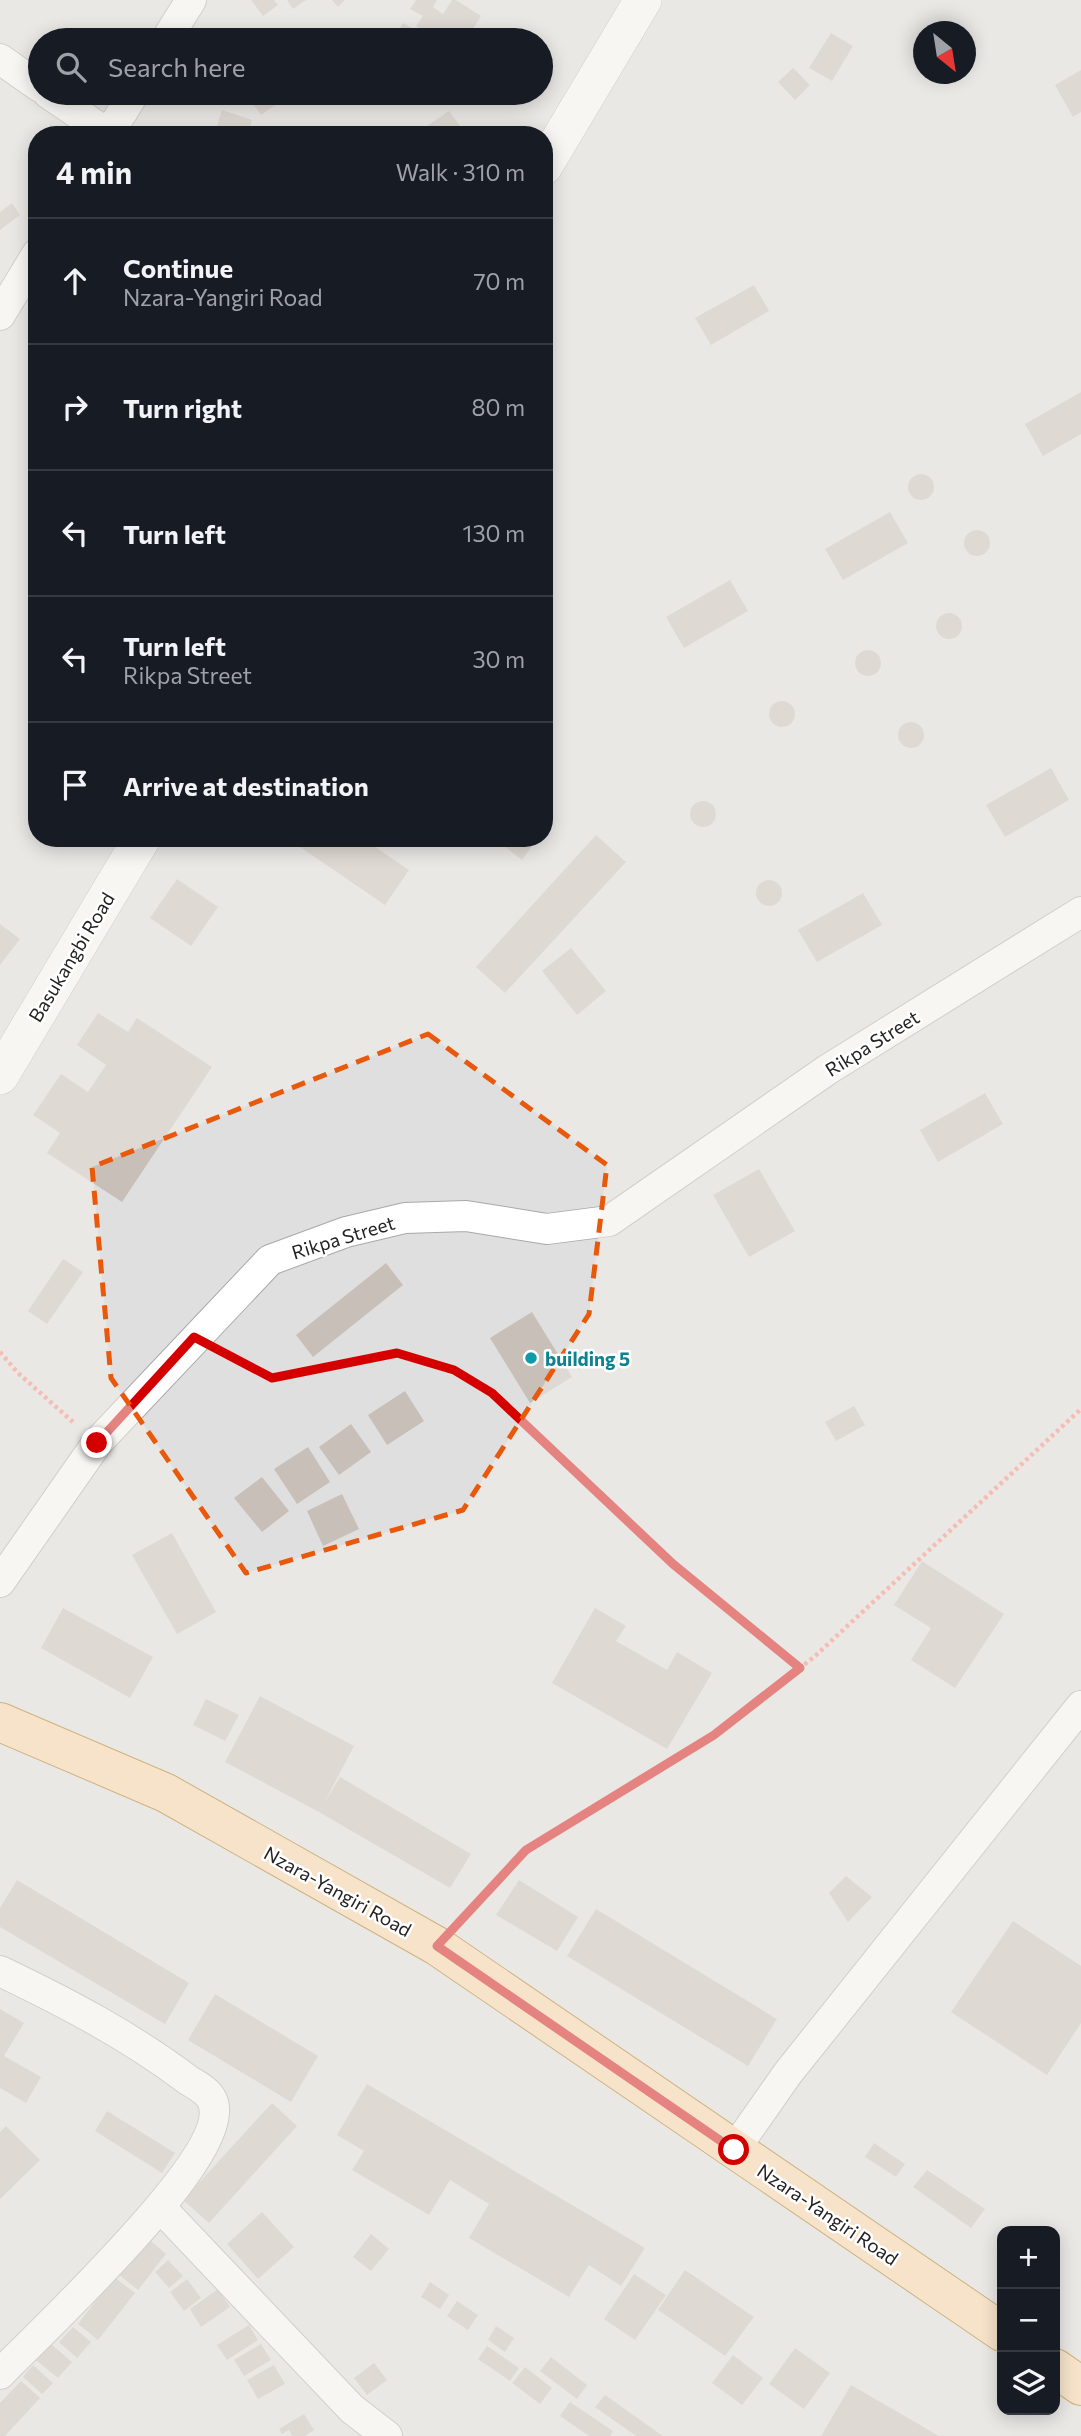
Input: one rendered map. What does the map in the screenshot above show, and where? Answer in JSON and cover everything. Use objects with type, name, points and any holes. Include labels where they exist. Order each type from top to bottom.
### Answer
[{"type":"main road","name":"Nzara-Yangiri Road","points":[[0,1722],[166,1793],[437,1946],[997,2329]]},
{"type":"main road","points":[[1060,2371],[1081,2386]]},
{"type":"street","points":[[174,28],[191,0]]},
{"type":"street","points":[[553,151],[643,0]]},
{"type":"street","points":[[0,59],[28,79]]},
{"type":"street","points":[[65,105],[95,126]]},
{"type":"street","points":[[114,126],[127,105]]},
{"type":"street","points":[[0,315],[28,269]]},
{"type":"street","name":"Basukangbi Road","points":[[0,1076],[137,847]]},
{"type":"street","name":"Rikpa Street","points":[[0,1582],[97,1443],[194,1337],[270,1260],[345,1232],[405,1218],[466,1216],[547,1229],[608,1221],[827,1070],[1081,912]]},
{"type":"street","points":[[734,2150],[788,2073],[1081,1706]]},
{"type":"street","points":[[0,1971],[70,2004],[172,2067],[211,2097],[216,2112],[210,2134],[161,2208],[0,2374]]},
{"type":"street","points":[[161,2208],[352,2409],[387,2436]]},
{"type":"path","points":[[194,1337],[272,1378],[397,1353],[454,1370],[492,1393],[673,1564],[800,1668]]},
{"type":"path","points":[[0,1352],[18,1373],[97,1443]]},
{"type":"path","points":[[437,1946],[526,1850],[714,1735],[800,1668],[1081,1409]]},
{"type":"highlighted area","points":[[428,1034],[607,1165],[589,1314],[463,1510],[246,1573],[111,1378],[92,1167]]},
{"type":"shaded area","points":[[0,0],[1081,0],[1081,2436],[0,2436]]},
{"type":"building","points":[[251,0],[274,0],[278,5],[263,16]]},
{"type":"building","points":[[287,0],[306,0],[293,9]]},
{"type":"building","points":[[332,0],[345,0],[338,7]]},
{"type":"building","points":[[416,0],[437,0],[433,7],[443,14],[452,0],[456,0],[481,16],[474,28],[419,28],[416,26],[423,16],[410,9]]},
{"type":"building","points":[[831,33],[853,46],[832,81],[809,68]]},
{"type":"building","points":[[793,68],[810,85],[795,100],[778,82]]},
{"type":"building","points":[[1081,70],[1081,112],[1073,117],[1055,85]]},
{"type":"building","points":[[254,105],[275,105],[261,115]]},
{"type":"building","points":[[222,110],[252,120],[250,126],[217,126]]},
{"type":"building","points":[[449,111],[460,126],[427,126]]},
{"type":"building","points":[[12,203],[20,215],[0,230],[0,212]]},
{"type":"building","points":[[754,285],[769,311],[711,345],[695,318]]},
{"type":"building","points":[[1081,392],[1081,434],[1043,456],[1025,424]]},
{"type":"building","points":[[921,474],[930,478],[934,487],[930,496],[921,500],[912,496],[908,487],[912,478]]},
{"type":"building","points":[[890,512],[908,543],[843,580],[825,549]]},
{"type":"building","points":[[977,530],[986,534],[990,543],[986,552],[977,556],[968,552],[964,543],[968,534]]},
{"type":"building","points":[[730,580],[748,611],[684,648],[666,617]]},
{"type":"building","points":[[949,613],[958,617],[962,626],[958,635],[949,639],[940,635],[936,626],[940,617]]},
{"type":"building","points":[[868,650],[877,654],[881,663],[877,672],[868,676],[859,672],[855,663],[859,654]]},
{"type":"building","points":[[782,701],[791,705],[795,714],[791,723],[782,727],[773,723],[769,714],[773,705]]},
{"type":"building","points":[[911,722],[920,726],[924,735],[920,744],[911,748],[902,744],[898,735],[902,726]]},
{"type":"building","points":[[1051,768],[1069,800],[1005,837],[986,805]]},
{"type":"building","points":[[703,801],[712,805],[716,814],[712,823],[703,827],[694,823],[690,814],[694,805]]},
{"type":"building","points":[[596,835],[626,862],[505,993],[476,967]]},
{"type":"building","points":[[300,847],[375,847],[409,870],[385,905]]},
{"type":"building","points":[[505,847],[531,847],[522,860]]},
{"type":"building","points":[[177,879],[218,907],[191,946],[150,918]]},
{"type":"building","points":[[769,880],[778,884],[782,893],[778,902],[769,906],[760,902],[756,893],[760,884]]},
{"type":"building","points":[[863,893],[882,925],[817,962],[798,930]]},
{"type":"building","points":[[0,924],[20,939],[0,965]]},
{"type":"building","points":[[571,948],[606,991],[577,1015],[542,971]]},
{"type":"building","points":[[98,1013],[128,1032],[137,1018],[212,1067],[122,1202],[47,1153],[60,1133],[33,1115],[61,1074],[88,1092],[106,1065],[77,1045]]},
{"type":"building","points":[[985,1093],[1003,1124],[938,1162],[920,1130]]},
{"type":"building","points":[[759,1169],[795,1231],[749,1257],[713,1195]]},
{"type":"building","points":[[63,1259],[83,1272],[47,1324],[28,1311]]},
{"type":"building","points":[[386,1263],[403,1285],[313,1357],[296,1335]]},
{"type":"building","name":"building 5","points":[[532,1312],[572,1377],[530,1403],[490,1338]]},
{"type":"building","points":[[405,1391],[424,1421],[387,1445],[368,1415]]},
{"type":"building","points":[[854,1406],[865,1425],[836,1441],[825,1422]]},
{"type":"building","points":[[351,1424],[371,1452],[339,1475],[319,1447]]},
{"type":"building","points":[[308,1447],[330,1482],[297,1504],[274,1469]]},
{"type":"building","points":[[262,1477],[289,1511],[262,1532],[234,1498]]},
{"type":"building","points":[[342,1494],[359,1529],[323,1546],[307,1511]]},
{"type":"building","points":[[172,1533],[216,1612],[177,1634],[132,1555]]},
{"type":"building","points":[[922,1561],[1004,1614],[955,1688],[911,1660],[931,1628],[894,1605]]},
{"type":"building","points":[[63,1608],[153,1657],[130,1698],[41,1648]]},
{"type":"building","points":[[595,1608],[626,1626],[616,1641],[667,1670],[677,1652],[712,1673],[667,1749],[552,1683]]},
{"type":"building","points":[[260,1696],[354,1746],[323,1805],[340,1777],[471,1854],[450,1888],[319,1812],[225,1762]]},
{"type":"building","points":[[206,1699],[239,1715],[225,1741],[193,1725]]},
{"type":"building","points":[[846,1876],[872,1897],[848,1922],[829,1893]]},
{"type":"building","points":[[17,1880],[189,1983],[165,2024],[0,1927],[0,1908]]},
{"type":"building","points":[[519,1880],[578,1917],[557,1951],[496,1915]]},
{"type":"building","points":[[596,1909],[777,2019],[748,2066],[567,1956]]},
{"type":"building","points":[[1013,1921],[1081,1966],[1081,2023],[1047,2075],[951,2012]]},
{"type":"building","points":[[215,1994],[318,2056],[291,2102],[188,2040]]},
{"type":"building","points":[[0,2009],[24,2023],[4,2056],[41,2077],[26,2103],[0,2088]]},
{"type":"building","points":[[367,2084],[645,2248],[621,2286],[589,2265],[569,2297],[469,2238],[489,2204],[450,2180],[429,2215],[352,2170],[364,2151],[337,2135]]},
{"type":"building","points":[[272,2103],[297,2126],[209,2223],[183,2200]]},
{"type":"building","points":[[107,2111],[175,2153],[162,2173],[95,2131]]},
{"type":"building","points":[[6,2126],[40,2160],[0,2199],[0,2132]]},
{"type":"building","points":[[874,2143],[905,2164],[896,2177],[865,2157]]},
{"type":"building","points":[[927,2170],[985,2209],[971,2228],[913,2187]]},
{"type":"building","points":[[262,2212],[294,2247],[258,2279],[227,2244]]},
{"type":"building","points":[[371,2234],[389,2249],[371,2271],[353,2257]]},
{"type":"building","points":[[146,2237],[166,2254],[138,2290],[117,2273]]},
{"type":"building","points":[[168,2260],[183,2276],[169,2288],[155,2272]]},
{"type":"building","points":[[685,2270],[754,2317],[725,2356],[658,2310]]},
{"type":"building","points":[[634,2274],[666,2295],[635,2340],[604,2319]]},
{"type":"building","points":[[114,2277],[135,2293],[98,2340],[78,2324]]},
{"type":"building","points":[[187,2279],[201,2298],[184,2311],[170,2292]]},
{"type":"building","points":[[430,2282],[449,2295],[440,2309],[421,2297]]},
{"type":"building","points":[[218,2289],[230,2307],[201,2327],[190,2309]]},
{"type":"building","points":[[457,2301],[478,2315],[468,2330],[447,2316]]},
{"type":"building","points":[[249,2325],[258,2340],[227,2360],[217,2345]]},
{"type":"building","points":[[496,2326],[514,2338],[505,2352],[488,2340]]},
{"type":"building","points":[[73,2327],[91,2342],[77,2358],[59,2342]]},
{"type":"building","points":[[51,2344],[72,2362],[58,2378],[36,2360]]},
{"type":"building","points":[[261,2344],[271,2360],[244,2376],[234,2360]]},
{"type":"building","points":[[487,2346],[519,2368],[510,2381],[478,2359]]},
{"type":"building","points":[[795,2348],[830,2373],[804,2409],[769,2384]]},
{"type":"building","points":[[733,2355],[763,2378],[742,2405],[712,2383]]},
{"type":"building","points":[[551,2357],[587,2385],[577,2399],[540,2371]]},
{"type":"building","points":[[374,2363],[387,2380],[367,2395],[354,2378]]},
{"type":"building","points":[[33,2365],[53,2383],[42,2394],[23,2377]]},
{"type":"building","points":[[274,2365],[285,2384],[258,2399],[247,2380]]},
{"type":"building","points":[[525,2367],[552,2388],[540,2404],[512,2383]]},
{"type":"building","points":[[21,2381],[40,2398],[5,2436],[0,2436],[0,2403]]},
{"type":"building","points":[[851,2385],[939,2436],[821,2436]]},
{"type":"building","points":[[605,2395],[663,2436],[636,2436],[595,2407]]},
{"type":"building","points":[[570,2402],[613,2431],[610,2436],[589,2436],[560,2416]]},
{"type":"building","points":[[304,2414],[314,2430],[305,2436],[292,2436],[289,2430],[282,2434],[279,2429]]},
{"type":"place","name":"building 5","points":[[531,1358]]},
{"type":"route","points":[[97,1443],[194,1337],[272,1378],[397,1353],[454,1370],[492,1393],[540,1442],[673,1564],[800,1668],[714,1735],[526,1850],[437,1946],[734,2150]]}]
